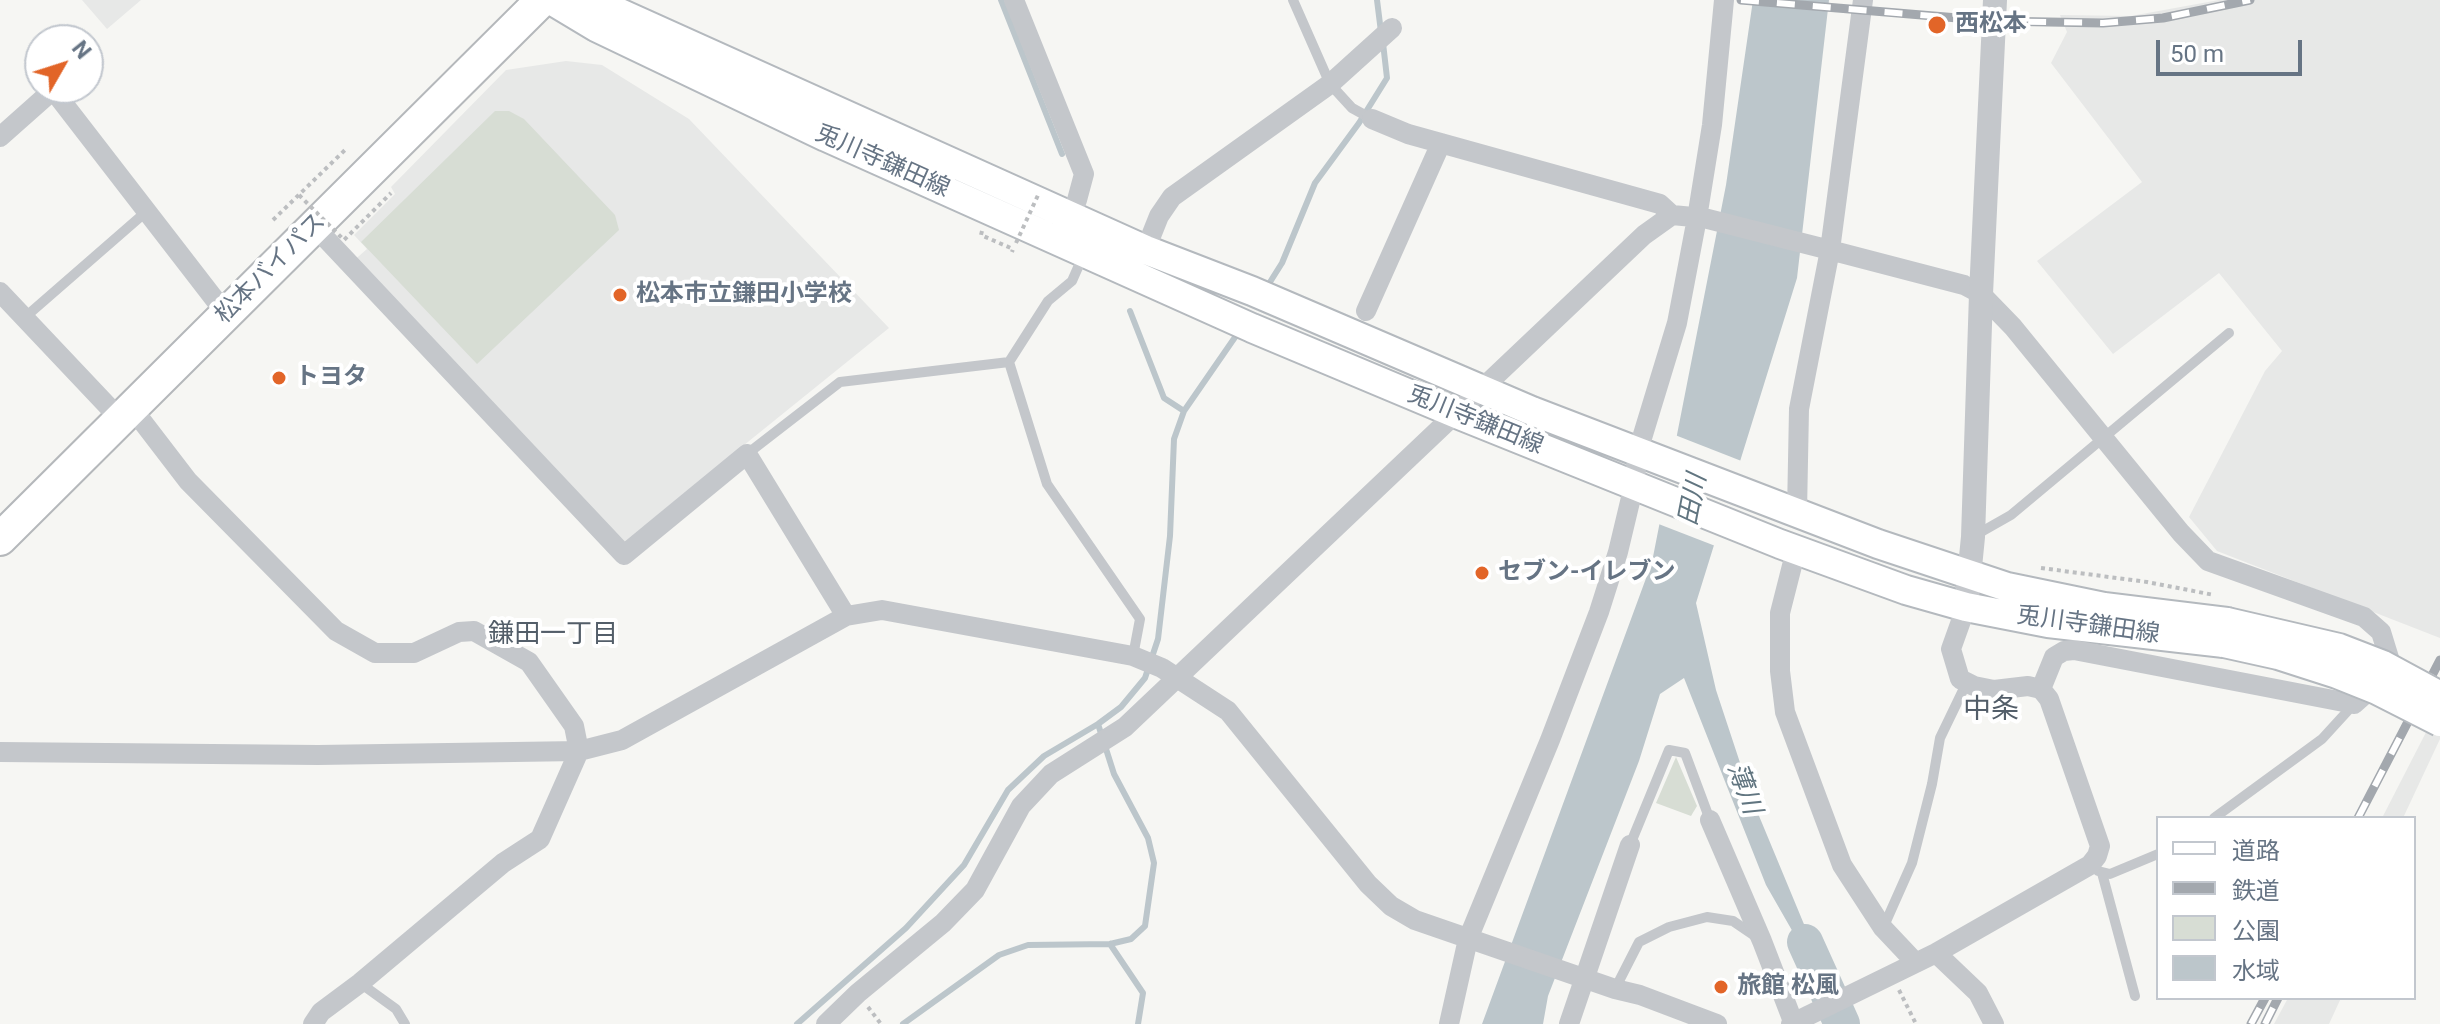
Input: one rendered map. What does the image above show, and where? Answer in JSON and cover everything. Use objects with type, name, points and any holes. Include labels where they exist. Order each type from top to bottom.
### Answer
[{"type":"highway","name":"松本バイパス","points":[[0,539],[542,0]]},
{"type":"main road","name":"兎川寺鎌田線","points":[[551,0],[596,27],[769,110],[1140,262],[1243,324],[1788,547],[1906,590],[1966,607],[2048,623],[2225,633],[2339,648],[2383,665],[2440,696]]},
{"type":"main road","name":"兎川寺鎌田線","points":[[591,0],[859,120],[1063,229],[1084,253],[1140,262],[1262,295],[1482,391],[1878,544],[2007,587],[2225,633],[2377,690],[2440,722]]},
{"type":"street","points":[[1014,0],[1084,174],[1063,229]]},
{"type":"street","points":[[1449,1024],[1473,941],[1599,612],[1638,486],[1643,453],[1700,218],[1724,0]]},
{"type":"street","points":[[1791,510],[1799,409],[1863,0]]},
{"type":"street","points":[[1710,820],[1795,1022],[2096,869],[2100,846],[2049,699],[2041,689],[2028,686],[1994,690],[1960,679],[1951,649],[1966,607],[1973,537],[1995,0]]},
{"type":"street","points":[[1140,262],[1159,216],[1172,197],[1330,84],[1392,28]]},
{"type":"street","points":[[0,137],[53,90],[226,314]]},
{"type":"street","points":[[1372,119],[1408,134],[1660,204],[1672,215],[1700,218],[1826,249],[1964,285],[1981,294],[2013,327],[2181,533],[2208,561],[2364,617],[2381,632],[2389,658],[2382,679],[2354,704],[2074,650],[2054,657],[2041,689]]},
{"type":"street","points":[[1366,311],[1441,143]]},
{"type":"street","points":[[826,1024],[858,993],[943,923],[975,890],[1021,806],[1051,774],[1125,727],[1170,673],[1482,391],[1644,235],[1672,215]]},
{"type":"street","points":[[314,226],[624,555],[747,454],[846,616]]},
{"type":"street","points":[[0,292],[23,319],[127,414],[188,481],[336,631],[375,653],[414,653],[459,632],[474,631],[529,662],[574,726],[579,751],[540,839],[503,863],[321,1012],[313,1024]]},
{"type":"street","points":[[1788,547],[1780,613],[1780,671],[1785,712],[1842,865],[1883,928],[1916,963]]},
{"type":"street","points":[[0,752],[318,755],[579,751],[622,740],[846,616],[882,610],[1138,658],[1170,673],[1228,711],[1368,884],[1391,906],[1415,920],[1473,941],[1640,995],[1717,1024]]},
{"type":"street","points":[[1569,1024],[1580,976],[1630,845]]},
{"type":"street","points":[[1936,953],[1978,993],[1994,1024]]},
{"type":"lane","points":[[1293,0],[1330,84],[1352,108],[1372,119]]},
{"type":"lane","points":[[23,319],[147,211]]},
{"type":"lane","points":[[1084,253],[1072,281],[1048,301],[1009,362],[1047,484],[1140,619],[1138,658]]},
{"type":"lane","points":[[1973,537],[2011,515],[2229,333]]},
{"type":"lane","points":[[747,454],[840,382],[1009,362]]},
{"type":"lane","points":[[1883,928],[1912,863],[1940,738],[1967,682]]},
{"type":"lane","points":[[2217,816],[2322,739],[2354,704]]},
{"type":"lane","points":[[1630,845],[1669,750],[1685,753],[1710,820]]},
{"type":"lane","points":[[2096,869],[2110,874],[2156,855]]},
{"type":"lane","points":[[2096,869],[2135,996]]},
{"type":"lane","points":[[1615,989],[1639,942],[1669,927],[1707,917],[1733,921],[1762,941]]},
{"type":"lane","points":[[360,983],[396,1009],[405,1024]]},
{"type":"path","points":[[273,220],[346,149]]},
{"type":"path","points":[[299,195],[344,240],[391,193]]},
{"type":"path","points":[[1016,243],[1039,193]]},
{"type":"path","points":[[2027,566],[2216,595]]},
{"type":"path","points":[[1886,978],[1916,1024]]},
{"type":"shaded area","points":[[82,0],[141,0],[107,29]]},
{"type":"shaded area","points":[[2219,0],[2440,0],[2440,638],[2217,551],[2189,517],[2265,371],[2282,351],[2219,273],[2113,354],[2037,261],[2142,182],[2051,63],[2067,32],[2060,15],[2131,16]]},
{"type":"shaded area","name":"松本市立鎌田小学校","points":[[566,61],[602,65],[689,119],[889,328],[624,542],[351,263],[367,249],[354,235],[395,194],[391,187],[506,70]]},
{"type":"shaded area","points":[[2440,705],[2440,739],[2404,816],[2383,816]]},
{"type":"shaded area","points":[[2287,1000],[2340,1000],[2329,1024],[2274,1024]]},
{"type":"green space","points":[[495,111],[509,111],[524,119],[615,215],[619,230],[477,364],[361,242]]},
{"type":"green space","points":[[1676,757],[1697,806],[1691,816],[1656,803]]},
{"type":"water","name":"田川","points":[[1753,0],[1829,0],[1797,278],[1696,603],[1716,690],[1752,799],[1845,1023],[1766,885],[1684,678],[1660,694],[1639,761],[1548,996],[1543,1024],[1482,1024],[1652,562],[1726,185]]},
{"type":"pier","points":[[1675,435],[1744,462],[1718,547],[1656,523]]},
{"type":"waterway","points":[[1001,0],[1062,154]]},
{"type":"waterway","points":[[1377,0],[1381,32]]},
{"type":"waterway","points":[[1265,290],[1282,263],[1315,183],[1387,78],[1383,43]]},
{"type":"waterway","points":[[1130,311],[1164,398],[1184,411]]},
{"type":"waterway","points":[[797,1024],[906,928],[964,865],[1008,790],[1044,756],[1121,707],[1145,678],[1158,639],[1170,536],[1174,439],[1184,411],[1240,330]]},
{"type":"waterway","points":[[903,1024],[999,955],[1028,945],[1110,944],[1131,939],[1145,926],[1154,863],[1148,838],[1114,774],[1098,724]]},
{"type":"waterway","name":"薄川","points":[[1805,942],[1842,1024]]},
{"type":"waterway","points":[[1110,944],[1143,993],[1138,1024]]},
{"type":"railway","points":[[1741,0],[1994,21],[2103,23],[2163,18],[2250,0]]},
{"type":"railway","points":[[2359,816],[2440,660]]},
{"type":"railway","points":[[2251,1024],[2264,1000]]},
{"type":"railway","points":[[2265,1024],[2277,1000]]},
{"type":"place","name":"西松本","points":[[1937,25]]},
{"type":"place","name":"松本市立鎌田小学校","points":[[620,295]]},
{"type":"place","name":"トヨタ","points":[[279,378]]},
{"type":"place","name":"セブン-イレブン","points":[[1482,573]]},
{"type":"place","name":"旅館 松風","points":[[1721,987]]},
{"type":"district","name":"鎌田一丁目","points":[[553,635]]},
{"type":"district","name":"中条","points":[[1991,711]]}]
